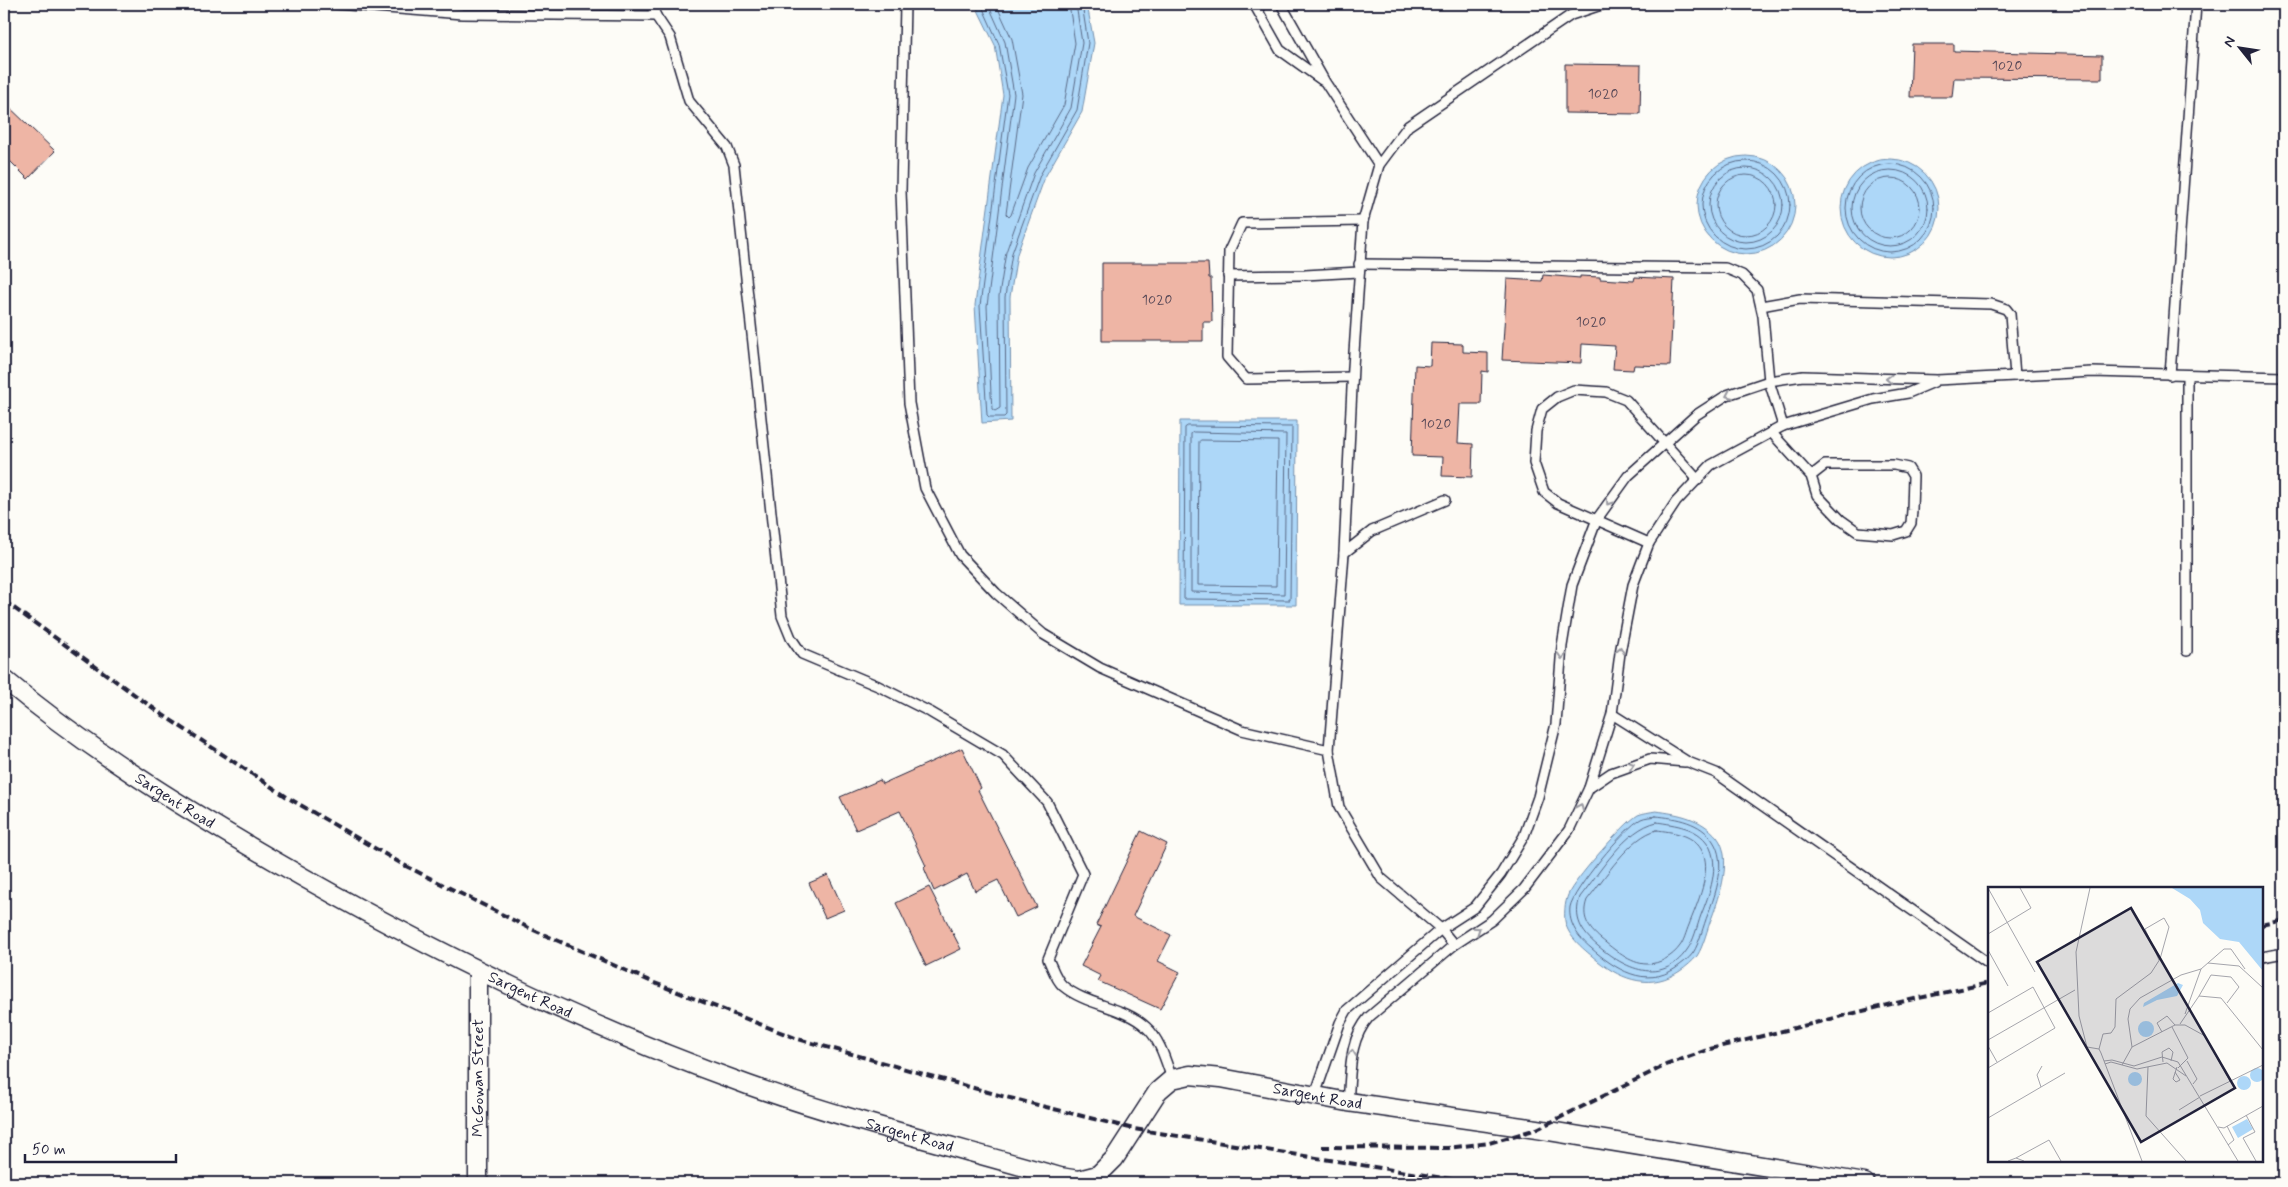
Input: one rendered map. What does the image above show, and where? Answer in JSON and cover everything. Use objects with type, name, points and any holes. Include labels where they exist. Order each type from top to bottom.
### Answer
[{"type":"street","name":"Sargent Road","points":[[4,679],[116,762],[226,832],[333,895],[478,972],[625,1036],[748,1085],[1060,1177],[1078,1180],[1098,1176],[1114,1159],[1158,1091],[1172,1078],[1190,1075],[1220,1078],[1348,1102],[1537,1129],[1865,1183]]},
{"type":"street","name":"McGowan Street","points":[[478,972],[478,1183]]},
{"type":"lane","points":[[336,4],[462,14],[656,16]]},
{"type":"lane","points":[[651,4],[670,38],[689,101],[727,147],[734,165],[782,616],[791,638],[802,654],[878,686],[930,712],[1003,755],[1047,802],[1083,874],[1048,959],[1062,985],[1095,1004],[1128,1016],[1147,1027],[1160,1047],[1172,1078]]},
{"type":"lane","points":[[905,4],[901,191],[909,403],[925,488],[960,555],[996,593],[1043,634],[1100,668],[1242,730],[1329,750]]},
{"type":"lane","points":[[1254,4],[1280,50],[1325,82]]},
{"type":"lane","points":[[1281,4],[1325,82],[1380,165]]},
{"type":"lane","points":[[1454,945],[1441,929],[1381,878],[1339,807],[1329,750],[1344,553],[1352,377],[1363,221],[1380,165],[1408,126],[1571,15],[1604,4]]},
{"type":"lane","points":[[2170,375],[2196,4]]},
{"type":"lane","points":[[1352,377],[1246,379],[1227,357],[1229,251],[1242,222],[1363,221]]},
{"type":"lane","points":[[1228,276],[1306,275],[1359,268],[1725,268],[1742,275],[1757,290],[1761,306],[1769,381],[1783,426]]},
{"type":"lane","points":[[1761,306],[1800,299],[1991,304],[2006,309],[2010,314],[2015,376]]},
{"type":"lane","points":[[1315,1095],[1340,1023],[1347,1010],[1441,929],[1475,907],[1501,874],[1524,836],[1538,797],[1556,724],[1562,646],[1572,585],[1597,519],[1628,476],[1696,415],[1727,395],[1769,381],[1803,376],[1938,380],[2092,372],[2284,377]]},
{"type":"lane","points":[[2187,375],[2187,651]]},
{"type":"lane","points":[[1348,1102],[1354,1042],[1359,1029],[1369,1017],[1454,945],[1492,920],[1524,889],[1569,830],[1589,788],[1612,714],[1625,619],[1633,585],[1649,543],[1676,502],[1711,465],[1783,426],[1873,399],[1908,393],[1938,380]]},
{"type":"lane","points":[[1649,543],[1558,503],[1544,492],[1534,463],[1536,431],[1542,409],[1558,396],[1574,390],[1606,392],[1626,400],[1698,480]]},
{"type":"lane","points":[[1771,432],[1811,476],[1817,495],[1841,520],[1858,532],[1892,535],[1906,531],[1911,523],[1913,476],[1908,468],[1894,465],[1825,465],[1811,476]]},
{"type":"lane","points":[[1344,553],[1372,531],[1445,500]]},
{"type":"lane","points":[[1612,714],[1688,762],[1716,773],[1988,963]]},
{"type":"lane","points":[[1589,788],[1611,773],[1650,759],[1688,762]]},
{"type":"lane","points":[[2263,958],[2284,953]]},
{"type":"water","points":[[975,4],[1087,4],[1094,43],[1082,112],[1045,177],[1017,254],[1010,297],[1011,421],[982,423],[975,305],[1003,95],[995,45]]},
{"type":"water","points":[[1746,156],[1756,157],[1773,164],[1787,178],[1794,195],[1794,215],[1787,232],[1773,246],[1756,253],[1746,254],[1736,253],[1719,246],[1705,232],[1698,215],[1697,205],[1698,195],[1705,178],[1719,164],[1736,157]]},
{"type":"water","points":[[1890,159],[1909,163],[1925,173],[1935,189],[1939,208],[1935,227],[1925,243],[1909,253],[1890,257],[1871,253],[1855,243],[1845,227],[1841,208],[1845,189],[1855,173],[1871,163]]},
{"type":"water","points":[[1180,421],[1297,421],[1296,605],[1179,605]]},
{"type":"water","points":[[1656,811],[1689,818],[1704,825],[1711,831],[1722,845],[1725,866],[1724,877],[1704,942],[1697,956],[1685,968],[1669,977],[1659,980],[1638,981],[1617,974],[1598,961],[1578,943],[1567,927],[1565,910],[1568,894],[1612,839],[1638,815]]},
{"type":"building","points":[[1912,44],[1954,44],[1954,51],[2102,55],[2102,79],[1954,78],[1952,97],[1910,97]]},
{"type":"building","points":[[1565,64],[1641,65],[1640,114],[1565,113]]},
{"type":"building","points":[[4,102],[55,151],[28,179],[4,155]]},
{"type":"building","points":[[1102,263],[1208,263],[1209,278],[1211,278],[1212,322],[1203,322],[1203,341],[1102,341]]},
{"type":"building","points":[[1543,275],[1580,278],[1580,276],[1600,277],[1600,279],[1634,281],[1635,277],[1674,279],[1670,366],[1634,365],[1633,370],[1613,369],[1615,346],[1582,344],[1581,363],[1502,360],[1507,279],[1542,281]]},
{"type":"building","points":[[1431,343],[1463,344],[1463,352],[1488,353],[1488,372],[1482,371],[1481,404],[1460,404],[1458,443],[1473,444],[1472,477],[1442,476],[1443,457],[1412,456],[1415,365],[1430,366]]},
{"type":"building","points":[[962,748],[981,788],[978,790],[1037,907],[1016,917],[998,880],[975,891],[967,874],[934,891],[924,868],[926,866],[900,811],[856,830],[840,797],[880,780],[882,784]]},
{"type":"building","points":[[1141,831],[1167,844],[1133,916],[1171,935],[1158,961],[1180,972],[1160,1009],[1098,981],[1101,976],[1081,966],[1101,927],[1096,925]]},
{"type":"building","points":[[828,875],[844,910],[825,918],[809,883]]},
{"type":"building","points":[[929,887],[961,949],[926,966],[896,903]]},
{"type":"railway","points":[[4,601],[163,715],[290,799],[402,864],[529,928],[652,982],[798,1039],[1002,1096],[1134,1129],[1475,1183]]},
{"type":"railway","points":[[2263,925],[2284,920]]},
{"type":"railway","points":[[1322,1147],[1448,1148],[1489,1143],[1537,1129],[1666,1065],[1710,1049],[1891,1004],[1988,983]]}]
